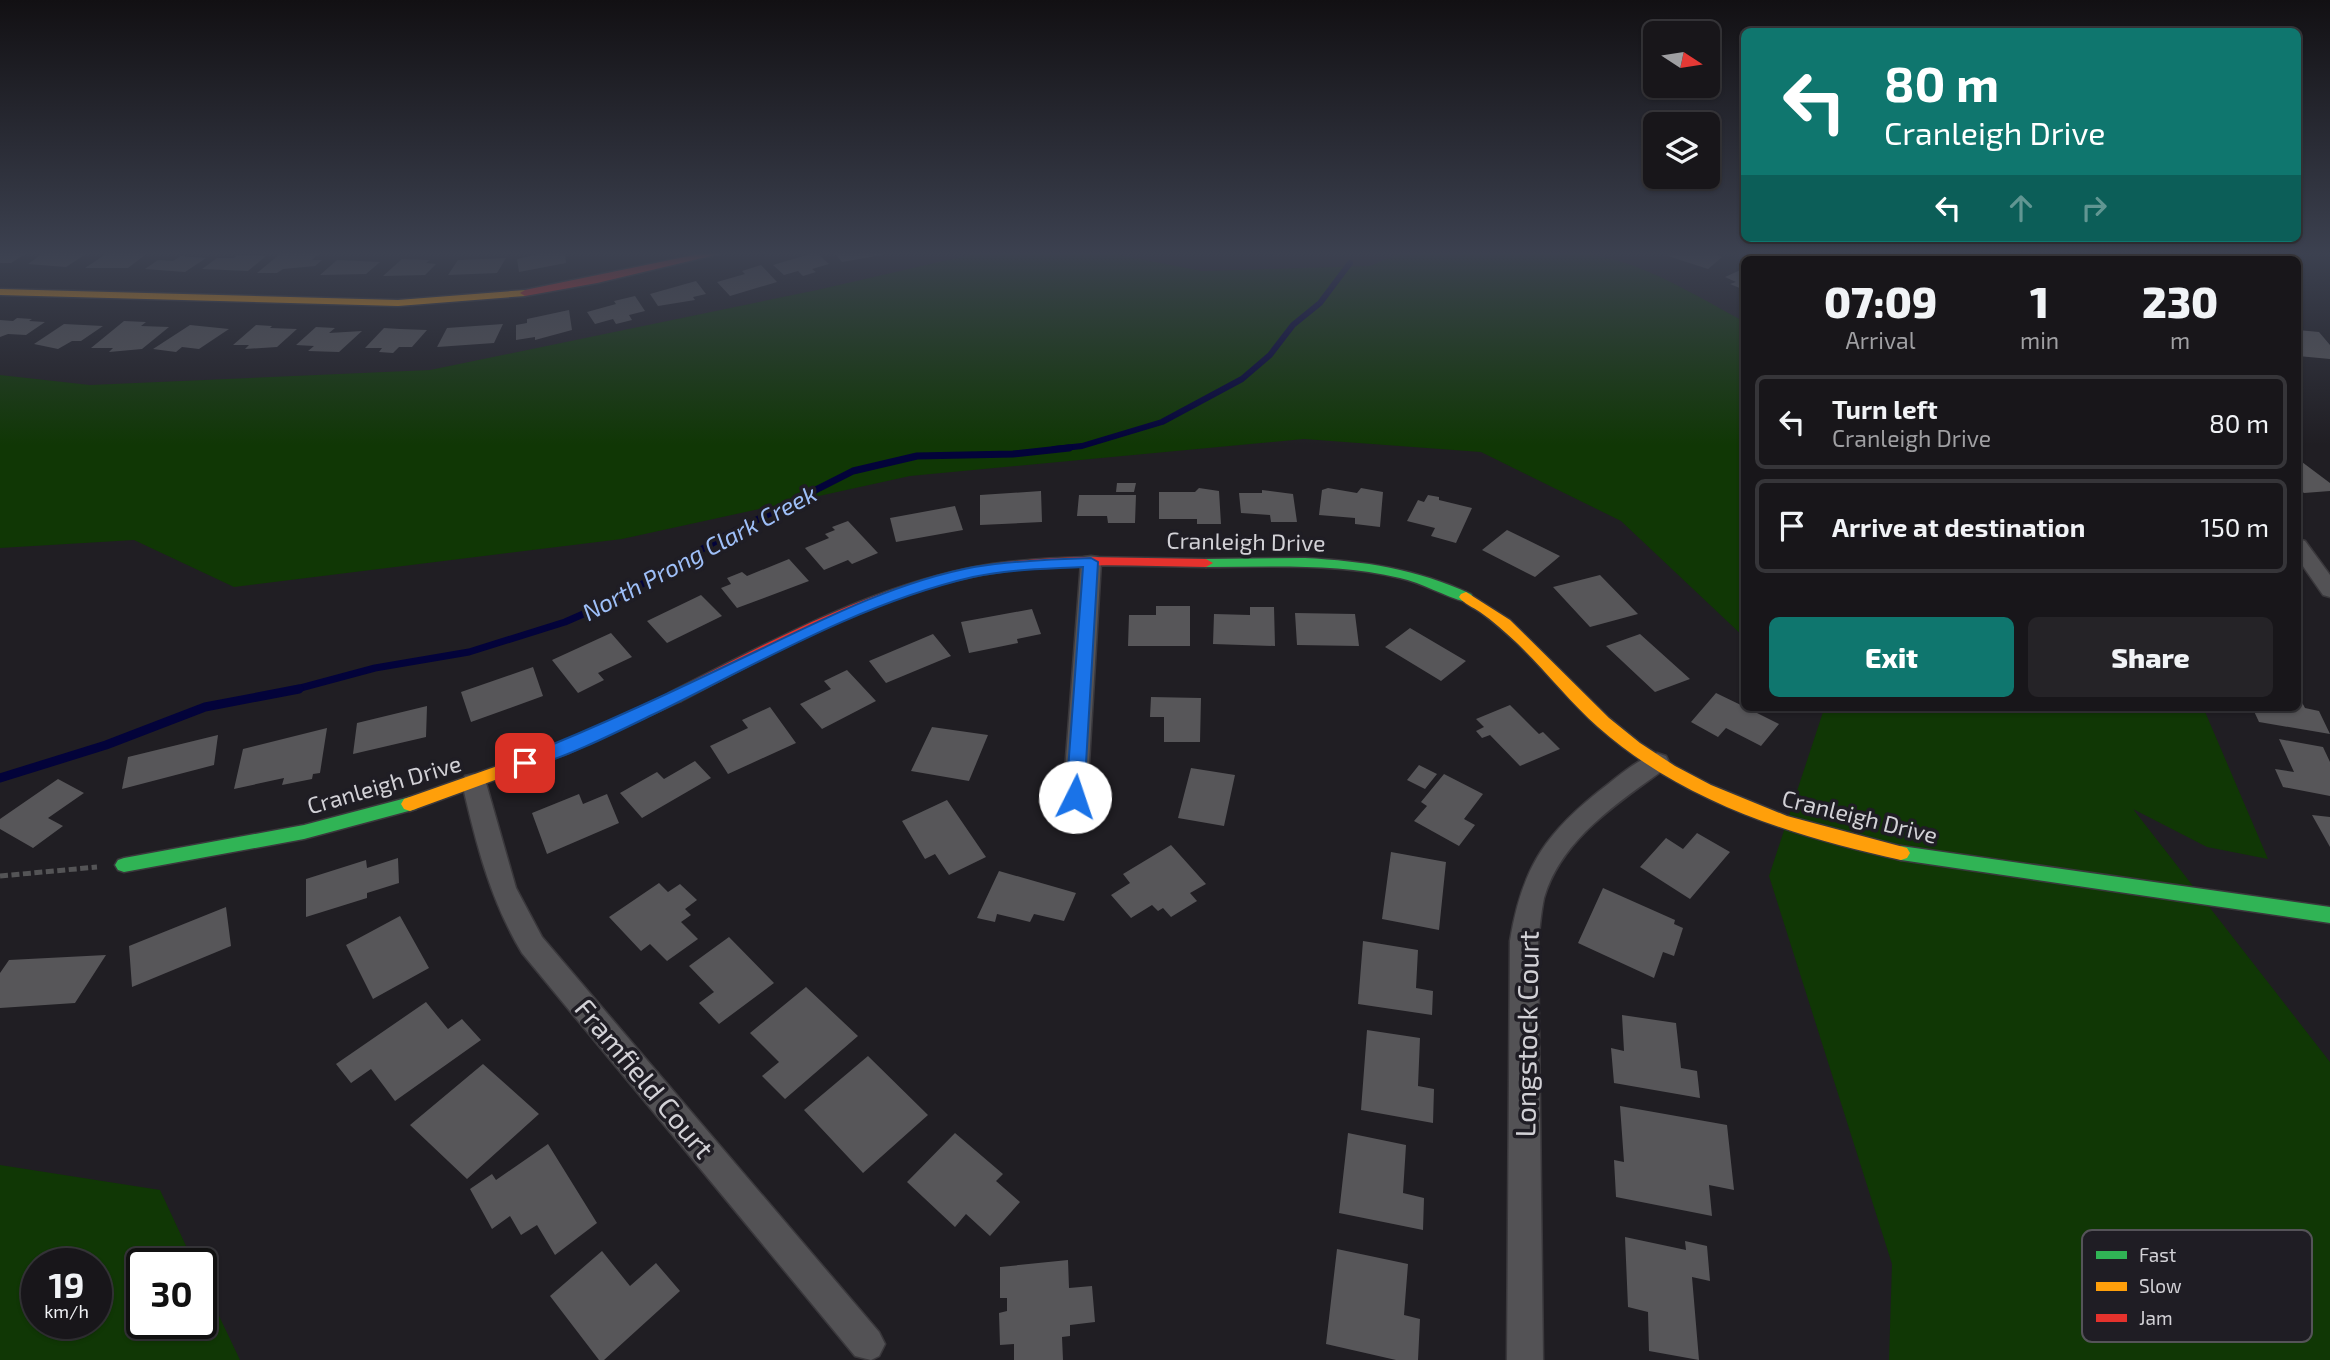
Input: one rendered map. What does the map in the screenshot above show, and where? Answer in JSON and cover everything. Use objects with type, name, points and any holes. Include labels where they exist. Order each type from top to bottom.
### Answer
[{"type":"street","points":[[2301,549],[2330,590]]},
{"type":"street","points":[[1075,797],[1091,562]]},
{"type":"street","name":"Cranleigh Drive","points":[[124,864],[242,845],[379,813],[474,783],[603,732],[831,621],[909,591],[973,572],[1091,562],[1360,566],[1415,576],[1439,584],[1489,610],[1510,626],[1586,707],[1618,736],[1657,762],[1770,818],[1806,831],[1896,854],[2330,915]]},
{"type":"street","name":"Longstock Court","points":[[1525,1360],[1524,941],[1531,897],[1557,846],[1618,789],[1657,762]]},
{"type":"street","name":"Framfield Court","points":[[474,783],[498,873],[517,924],[867,1344]]},
{"type":"path","points":[[0,876],[124,864]]},
{"type":"green space","points":[[684,317],[1737,317],[1741,320],[1741,634],[1621,521],[1481,452],[1304,439],[910,476],[622,539],[234,587],[134,540],[0,548],[0,375],[90,385],[430,370]]},
{"type":"green space","points":[[2205,711],[2268,859],[2207,847],[2133,809],[2330,1062],[2330,1360],[1889,1360],[1892,1264],[1769,876],[1823,712]]},
{"type":"green space","points":[[0,1165],[160,1190],[187,1248],[126,1248],[126,1339],[217,1339],[217,1312],[240,1360],[0,1360]]},
{"type":"building","points":[[570,317],[572,330],[535,340],[535,337],[516,340],[516,325],[527,323],[527,319]]},
{"type":"building","points":[[591,317],[630,317],[632,320],[616,324],[613,319],[595,324]]},
{"type":"building","points":[[17,318],[45,322],[26,335],[8,334],[0,337],[0,320],[13,321]]},
{"type":"building","points":[[124,321],[146,322],[141,326],[169,327],[142,349],[109,352],[113,348],[91,348]]},
{"type":"building","points":[[64,324],[103,326],[81,341],[72,341],[58,349],[34,344]]},
{"type":"building","points":[[503,324],[494,343],[437,347],[447,328]]},
{"type":"building","points":[[190,325],[229,329],[199,349],[182,347],[176,352],[153,349]]},
{"type":"building","points":[[256,325],[297,329],[277,347],[245,349],[249,345],[233,345]]},
{"type":"building","points":[[316,327],[335,328],[329,333],[362,331],[339,352],[308,351],[314,346],[296,345]]},
{"type":"building","points":[[384,328],[427,330],[412,347],[399,347],[393,353],[379,352],[382,348],[365,348]]},
{"type":"building","points":[[2301,330],[2319,332],[2330,345],[2330,359],[2301,356]]},
{"type":"building","points":[[2301,461],[2330,483],[2330,491],[2304,493],[2301,490]]},
{"type":"building","points":[[1117,483],[1136,483],[1134,492],[1116,492]]},
{"type":"building","points":[[1199,488],[1219,491],[1221,524],[1197,524],[1197,519],[1159,519],[1159,492],[1195,492]]},
{"type":"building","points":[[1328,488],[1357,493],[1361,488],[1383,492],[1380,527],[1355,524],[1355,518],[1319,515],[1322,490]]},
{"type":"building","points":[[1262,490],[1293,494],[1297,522],[1271,522],[1270,515],[1241,513],[1239,493],[1262,493]]},
{"type":"building","points":[[1041,491],[1042,522],[980,525],[980,495]]},
{"type":"building","points":[[1079,495],[1136,495],[1135,523],[1108,523],[1107,516],[1077,516]]},
{"type":"building","points":[[1428,495],[1472,508],[1456,543],[1431,536],[1435,528],[1407,521],[1418,500],[1424,502]]},
{"type":"building","points":[[955,506],[963,530],[896,542],[890,518]]},
{"type":"building","points":[[848,521],[878,553],[852,564],[848,560],[824,570],[805,548],[829,538],[825,534],[835,530],[832,527]]},
{"type":"building","points":[[1507,530],[1560,556],[1535,577],[1482,550]]},
{"type":"building","points":[[789,559],[809,581],[737,608],[721,588],[731,584],[727,578],[742,572],[747,576]]},
{"type":"building","points":[[1600,575],[1638,614],[1590,627],[1553,587]]},
{"type":"building","points":[[701,595],[722,616],[667,643],[647,621]]},
{"type":"building","points":[[1156,606],[1190,606],[1190,646],[1128,646],[1129,615],[1156,615]]},
{"type":"building","points":[[1250,607],[1274,607],[1275,646],[1213,644],[1214,614],[1250,615]]},
{"type":"building","points":[[1032,609],[1041,634],[1017,639],[1018,643],[969,653],[961,622]]},
{"type":"building","points":[[1295,613],[1355,614],[1359,646],[1297,645]]},
{"type":"building","points":[[1410,628],[1466,661],[1441,681],[1385,647]]},
{"type":"building","points":[[611,633],[632,657],[598,673],[604,680],[578,693],[552,660]]},
{"type":"building","points":[[933,634],[951,656],[886,683],[869,661]]},
{"type":"building","points":[[1640,634],[1690,679],[1655,692],[1606,646]]},
{"type":"building","points":[[533,667],[543,696],[471,722],[461,692]]},
{"type":"building","points":[[847,670],[876,701],[822,729],[800,704],[831,689],[824,681]]},
{"type":"building","points":[[1716,693],[1741,705],[1741,711],[1753,711],[1779,724],[1761,746],[1726,728],[1718,737],[1691,722]]},
{"type":"building","points":[[1151,697],[1201,698],[1200,742],[1164,742],[1164,717],[1150,717]]},
{"type":"building","points":[[2301,701],[2305,708],[2319,711],[2330,734],[2259,722],[2254,711],[2301,711]]},
{"type":"building","points":[[1510,705],[1539,734],[1543,732],[1560,749],[1520,766],[1490,735],[1482,738],[1476,731],[1484,727],[1476,719]]},
{"type":"building","points":[[427,706],[426,737],[353,754],[357,723]]},
{"type":"building","points":[[770,707],[796,743],[728,774],[710,746],[748,728],[742,720]]},
{"type":"building","points":[[932,727],[988,735],[969,781],[911,771]]},
{"type":"building","points":[[327,728],[320,773],[313,774],[312,779],[282,785],[284,778],[234,789],[243,749]]},
{"type":"building","points":[[218,735],[214,765],[122,789],[128,757]]},
{"type":"building","points":[[2279,739],[2323,747],[2330,762],[2330,796],[2283,787],[2275,769],[2294,772]]},
{"type":"building","points":[[695,761],[711,778],[642,818],[620,793],[657,772],[664,779]]},
{"type":"building","points":[[1419,765],[1437,774],[1425,789],[1407,780]]},
{"type":"building","points":[[1191,768],[1235,775],[1224,826],[1178,818]]},
{"type":"building","points":[[1444,774],[1483,794],[1464,819],[1475,825],[1459,846],[1414,821],[1427,806],[1421,802]]},
{"type":"building","points":[[58,779],[84,793],[48,818],[63,826],[33,848],[0,829],[0,819]]},
{"type":"building","points":[[579,794],[583,804],[607,794],[619,823],[547,854],[532,813]]},
{"type":"building","points":[[947,800],[986,857],[949,875],[935,854],[925,859],[902,821]]},
{"type":"building","points":[[2312,815],[2330,817],[2330,847]]},
{"type":"building","points":[[1697,833],[1730,852],[1690,899],[1640,867],[1666,838],[1683,849]]},
{"type":"building","points":[[1171,845],[1206,884],[1190,893],[1197,901],[1171,917],[1163,908],[1158,911],[1152,905],[1131,918],[1111,895],[1130,883],[1123,874]]},
{"type":"building","points":[[1391,852],[1446,862],[1439,930],[1382,919]]},
{"type":"building","points":[[398,858],[399,883],[367,893],[367,898],[306,917],[306,879],[366,860],[367,868]]},
{"type":"building","points":[[999,871],[1076,893],[1064,921],[1034,914],[1030,922],[997,914],[995,922],[977,918]]},
{"type":"building","points":[[659,883],[668,892],[680,884],[697,900],[685,909],[691,915],[681,922],[698,939],[667,961],[650,944],[641,951],[609,917]]},
{"type":"building","points":[[1603,888],[1675,920],[1674,924],[1683,928],[1674,956],[1663,952],[1654,978],[1578,943]]},
{"type":"building","points":[[226,907],[231,946],[132,987],[129,946]]},
{"type":"building","points":[[400,916],[429,968],[373,999],[346,945]]},
{"type":"building","points":[[729,937],[774,983],[719,1024],[699,1003],[714,992],[689,966]]},
{"type":"building","points":[[1363,941],[1418,950],[1416,988],[1433,991],[1432,1015],[1358,1004]]},
{"type":"building","points":[[106,955],[75,1003],[0,1008],[0,973],[9,960]]},
{"type":"building","points":[[806,987],[858,1036],[785,1099],[762,1076],[779,1062],[750,1033]]},
{"type":"building","points":[[426,1002],[448,1029],[462,1019],[481,1040],[395,1101],[371,1069],[351,1083],[336,1064]]},
{"type":"building","points":[[1622,1015],[1676,1023],[1681,1068],[1697,1071],[1700,1098],[1614,1083],[1611,1048],[1624,1051]]},
{"type":"building","points":[[1367,1030],[1420,1038],[1418,1086],[1434,1089],[1433,1123],[1361,1110]]},
{"type":"building","points":[[868,1056],[928,1115],[863,1173],[804,1110]]},
{"type":"building","points":[[483,1064],[539,1114],[467,1179],[410,1125]]},
{"type":"building","points":[[1620,1106],[1727,1125],[1734,1190],[1709,1185],[1712,1216],[1616,1197],[1614,1160],[1624,1162]]},
{"type":"building","points":[[955,1133],[1003,1174],[996,1181],[1020,1202],[990,1236],[966,1214],[955,1227],[907,1182]]},
{"type":"building","points":[[1348,1133],[1406,1145],[1403,1193],[1424,1198],[1423,1230],[1339,1213]]},
{"type":"building","points":[[548,1144],[597,1223],[555,1255],[537,1225],[521,1235],[510,1216],[492,1229],[470,1189],[492,1174],[496,1180]]},
{"type":"building","points":[[1625,1237],[1686,1250],[1685,1241],[1707,1246],[1710,1281],[1692,1277],[1699,1360],[1649,1351],[1648,1312],[1628,1307]]},
{"type":"building","points":[[1337,1249],[1408,1264],[1404,1315],[1420,1319],[1418,1360],[1396,1360],[1326,1344]]},
{"type":"building","points":[[602,1251],[630,1286],[656,1263],[680,1291],[604,1360],[599,1360],[550,1296]]},
{"type":"building","points":[[1068,1260],[1069,1288],[1092,1286],[1095,1322],[1070,1325],[1070,1336],[1062,1337],[1063,1360],[1014,1360],[1014,1344],[1000,1345],[999,1313],[1007,1311],[1007,1298],[1000,1298],[1000,1267]]},
{"type":"waterway","name":"North Prong Clark Creek","points":[[1054,449],[1082,446],[1162,422],[1242,379],[1270,355],[1293,325],[1302,317]]},
{"type":"waterway","name":"North Prong Clark Creek","points":[[293,690],[375,668],[469,652],[565,622],[613,601],[723,537],[853,471],[917,456],[1013,454],[1069,448]]},
{"type":"waterway","name":"North Prong Clark Creek","points":[[0,778],[106,745],[205,707],[299,689]]},
{"type":"traffic: fast","points":[[1206,563],[1339,564],[1372,568],[1436,583],[1466,597]]},
{"type":"traffic: fast","points":[[124,865],[304,832],[410,804]]},
{"type":"traffic: fast","points":[[1901,853],[2330,915]]},
{"type":"traffic: slow","points":[[1466,597],[1522,639],[1603,722],[1635,748],[1669,770],[1705,790],[1782,822],[1901,853]]},
{"type":"traffic: slow","points":[[410,804],[563,749],[675,697]]},
{"type":"traffic: jam","points":[[675,697],[781,643],[854,610],[891,595],[968,573],[1057,562],[1206,563]]},
{"type":"route","points":[[525,763],[603,732],[831,621],[909,591],[973,572],[1091,562],[1075,797]]}]
